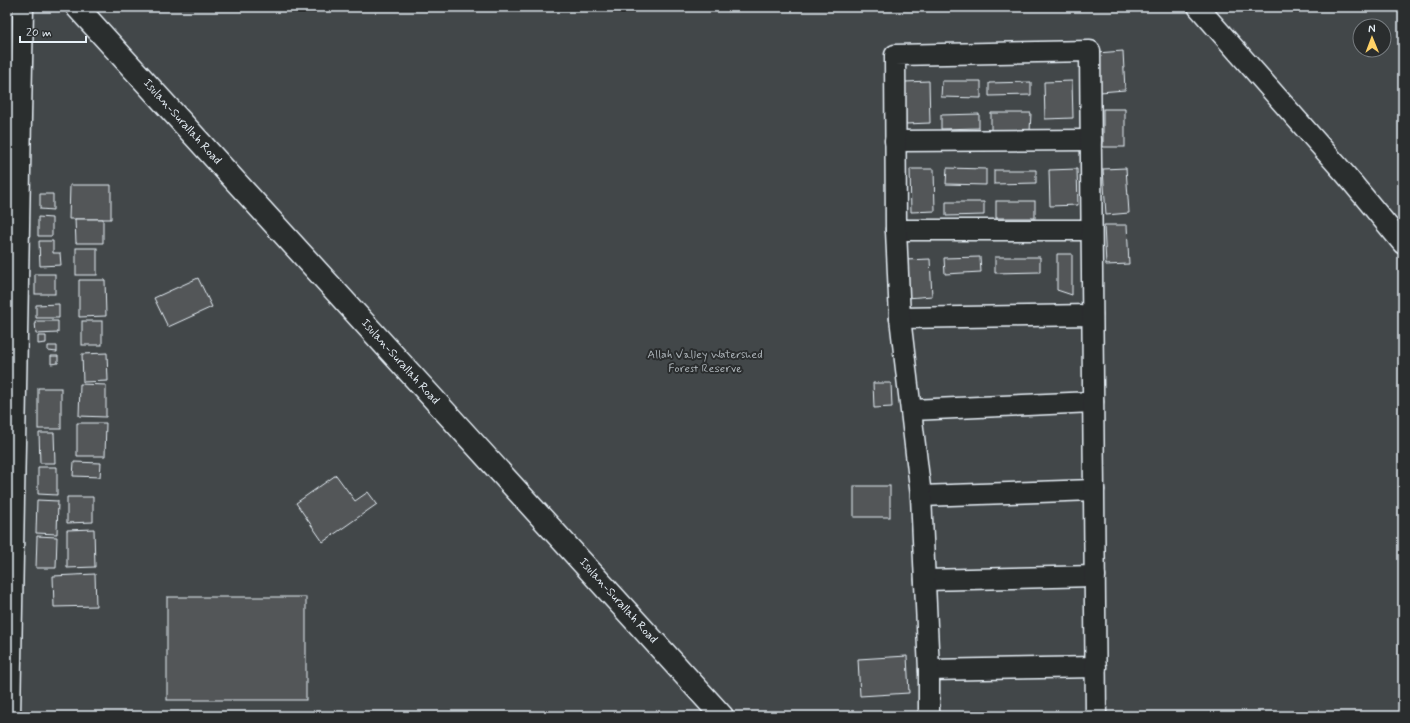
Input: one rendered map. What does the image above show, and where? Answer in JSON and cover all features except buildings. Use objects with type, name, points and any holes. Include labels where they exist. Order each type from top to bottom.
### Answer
[{"type":"highway","name":"Isulan-Surallah Road","points":[[77,7],[722,716]]},
{"type":"street","points":[[10,716],[13,256],[23,7]]},
{"type":"street","points":[[1198,7],[1346,174],[1403,244]]},
{"type":"street","points":[[929,716],[929,670],[920,496],[912,410],[900,318],[896,230],[895,55],[1090,51],[1096,716]]},
{"type":"street","points":[[895,141],[1090,140]]},
{"type":"street","points":[[896,230],[1091,230]]},
{"type":"street","points":[[900,318],[1092,315]]},
{"type":"street","points":[[912,410],[1093,402]]},
{"type":"street","points":[[920,496],[1094,490]]},
{"type":"street","points":[[925,580],[1095,576]]},
{"type":"street","points":[[929,670],[1096,666]]},
{"type":"green space","name":"Allah Valley Watershed Forest Reserve","points":[[7,7],[1403,7],[1403,716],[7,716]]}]
